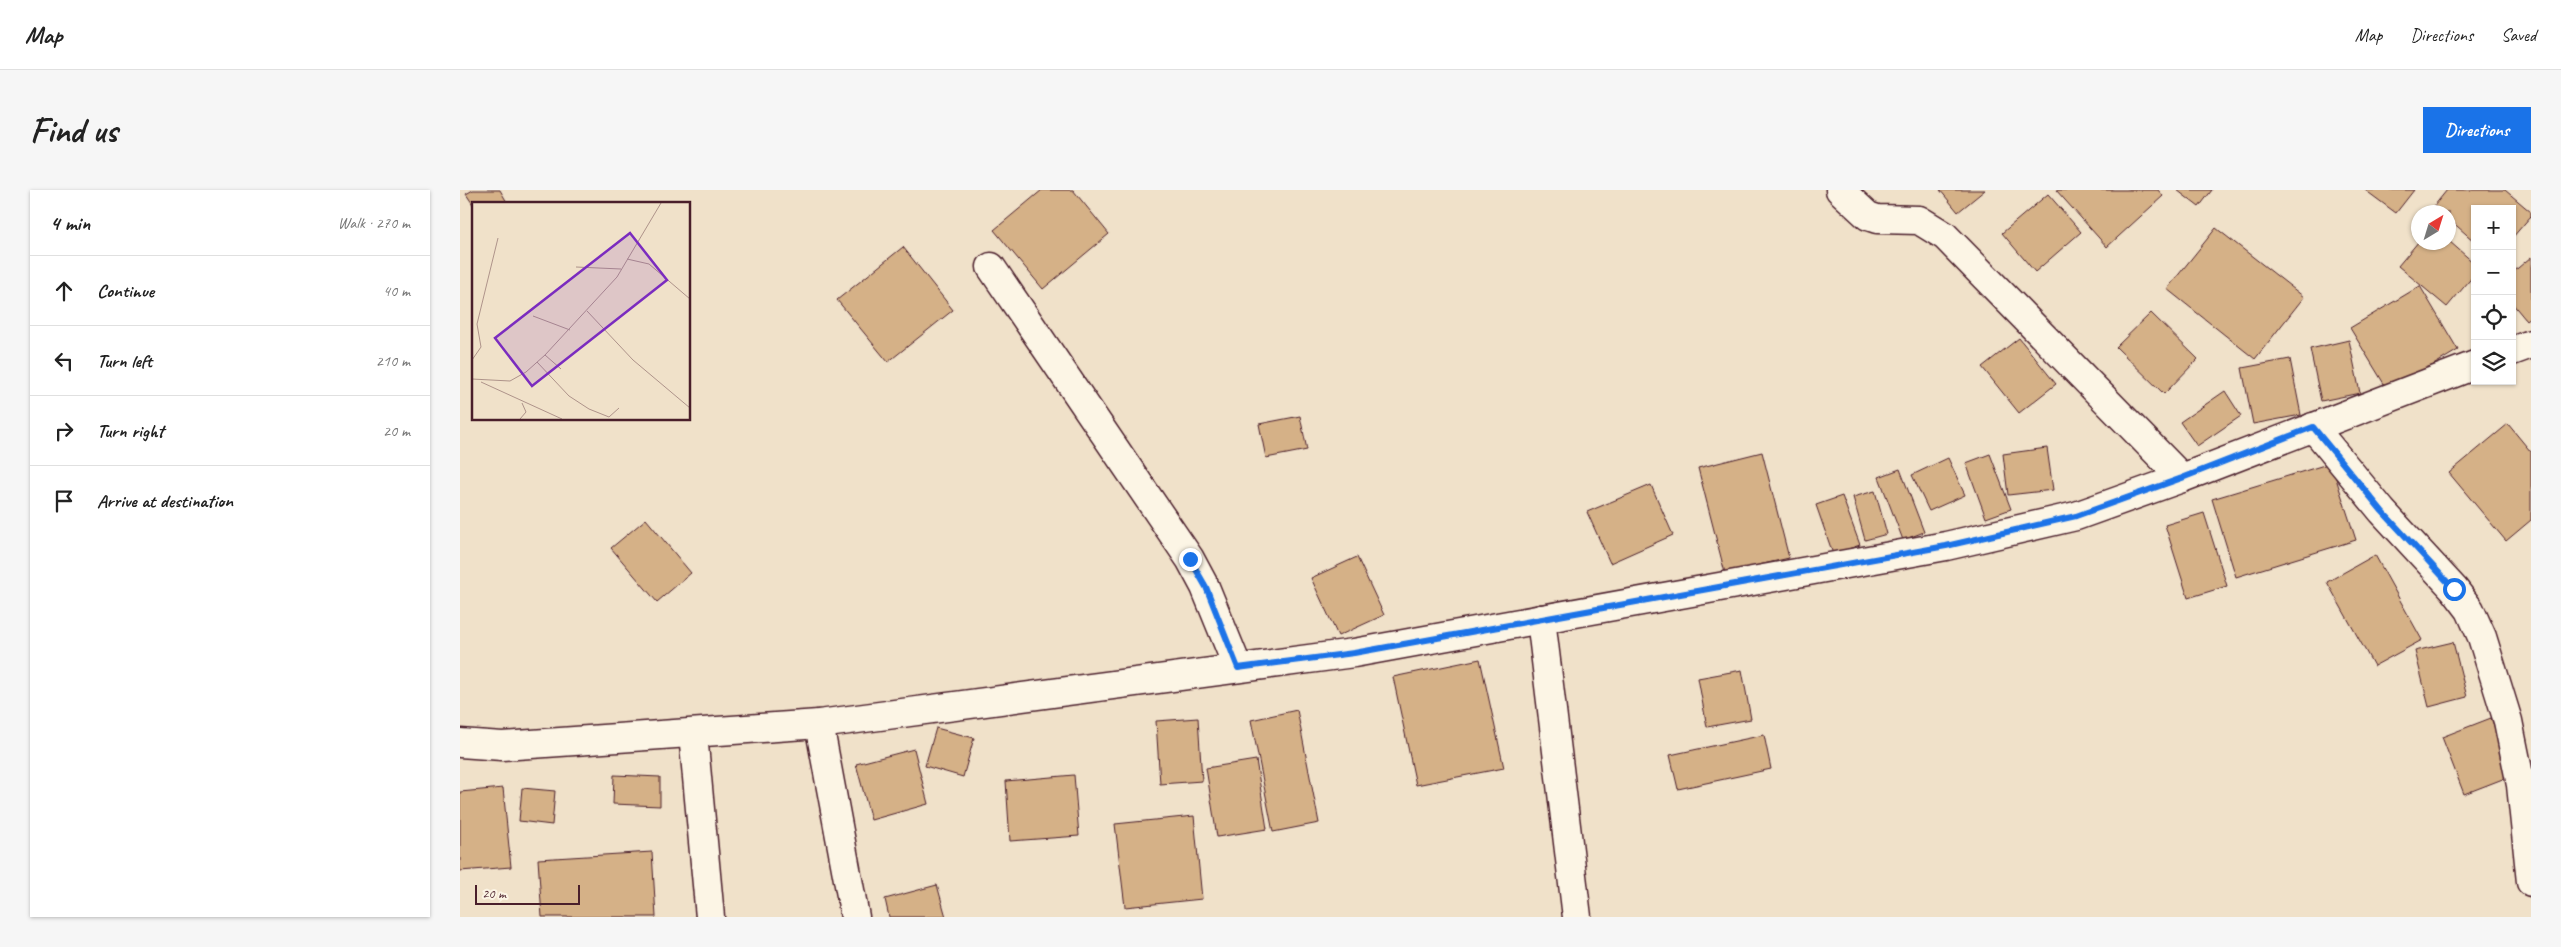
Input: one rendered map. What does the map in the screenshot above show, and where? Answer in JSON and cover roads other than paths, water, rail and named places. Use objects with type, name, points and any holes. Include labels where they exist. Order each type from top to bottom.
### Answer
[{"type":"street","points":[[1840,190],[1868,216],[1919,220],[1945,236],[2182,478]]},
{"type":"street","points":[[991,267],[1190,559],[1206,587],[1238,668]]},
{"type":"street","points":[[2516,350],[2531,344]]},
{"type":"street","points":[[460,743],[502,746],[819,724],[1354,653],[1946,546],[2076,516],[2182,478],[2471,367]]},
{"type":"street","points":[[2313,427],[2382,511],[2454,589],[2470,610],[2482,637],[2508,721],[2521,785],[2531,882]]},
{"type":"street","points":[[1541,619],[1577,917]]},
{"type":"street","points":[[819,724],[855,917]]},
{"type":"street","points":[[693,734],[710,917]]}]
